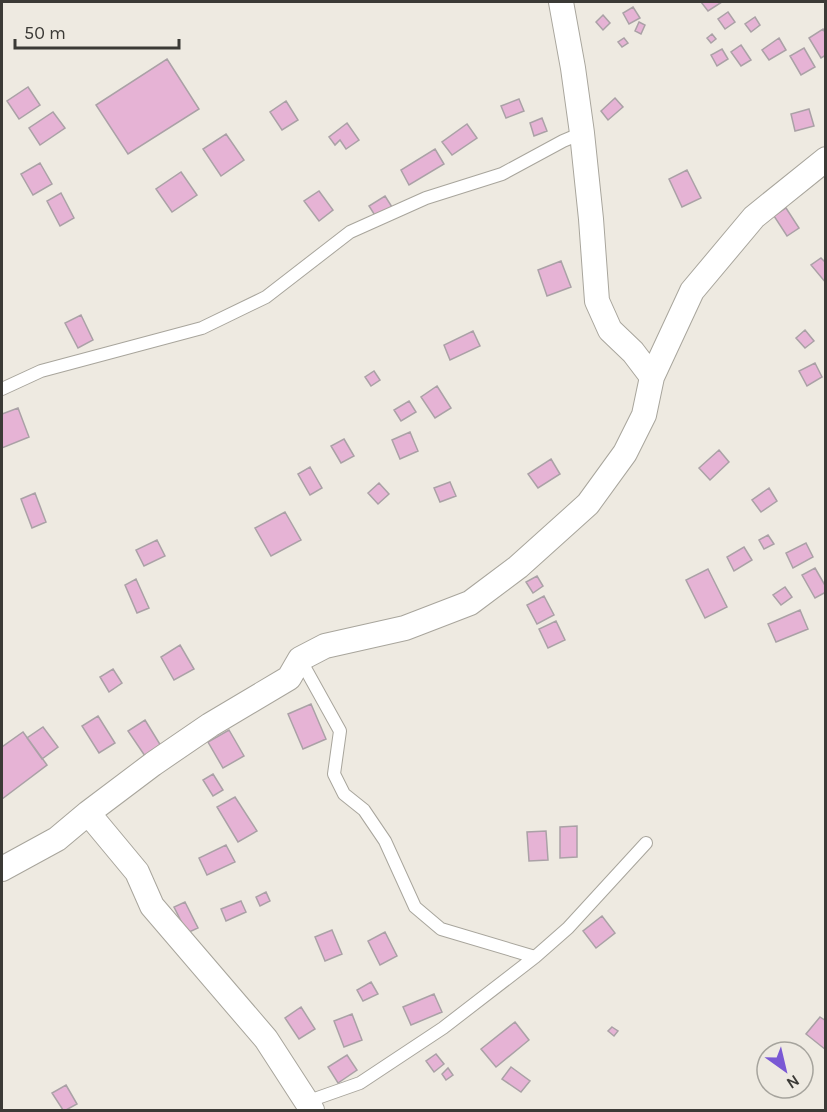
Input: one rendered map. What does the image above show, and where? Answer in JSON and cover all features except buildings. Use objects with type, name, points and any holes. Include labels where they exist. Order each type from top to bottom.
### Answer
[{"type":"street","points":[[561,2],[582,133],[597,301],[610,330],[633,352],[651,377]]},
{"type":"street","points":[[2,869],[57,839],[162,757],[210,725],[290,678],[300,659],[325,646],[405,628],[470,603],[518,567],[588,504],[625,453],[644,415],[651,377],[692,291],[753,217],[825,159]]},
{"type":"street","points":[[88,813],[137,872],[152,906],[266,1039],[306,1108]]},
{"type":"lane","points":[[2,389],[40,371],[202,328],[266,297],[350,232],[426,198],[501,174],[582,133]]},
{"type":"lane","points":[[300,659],[340,731],[334,774],[344,795],[364,810],[385,841],[415,907],[441,929],[535,957]]},
{"type":"lane","points":[[306,1108],[360,1083],[443,1028],[535,957],[568,928],[646,843]]}]
